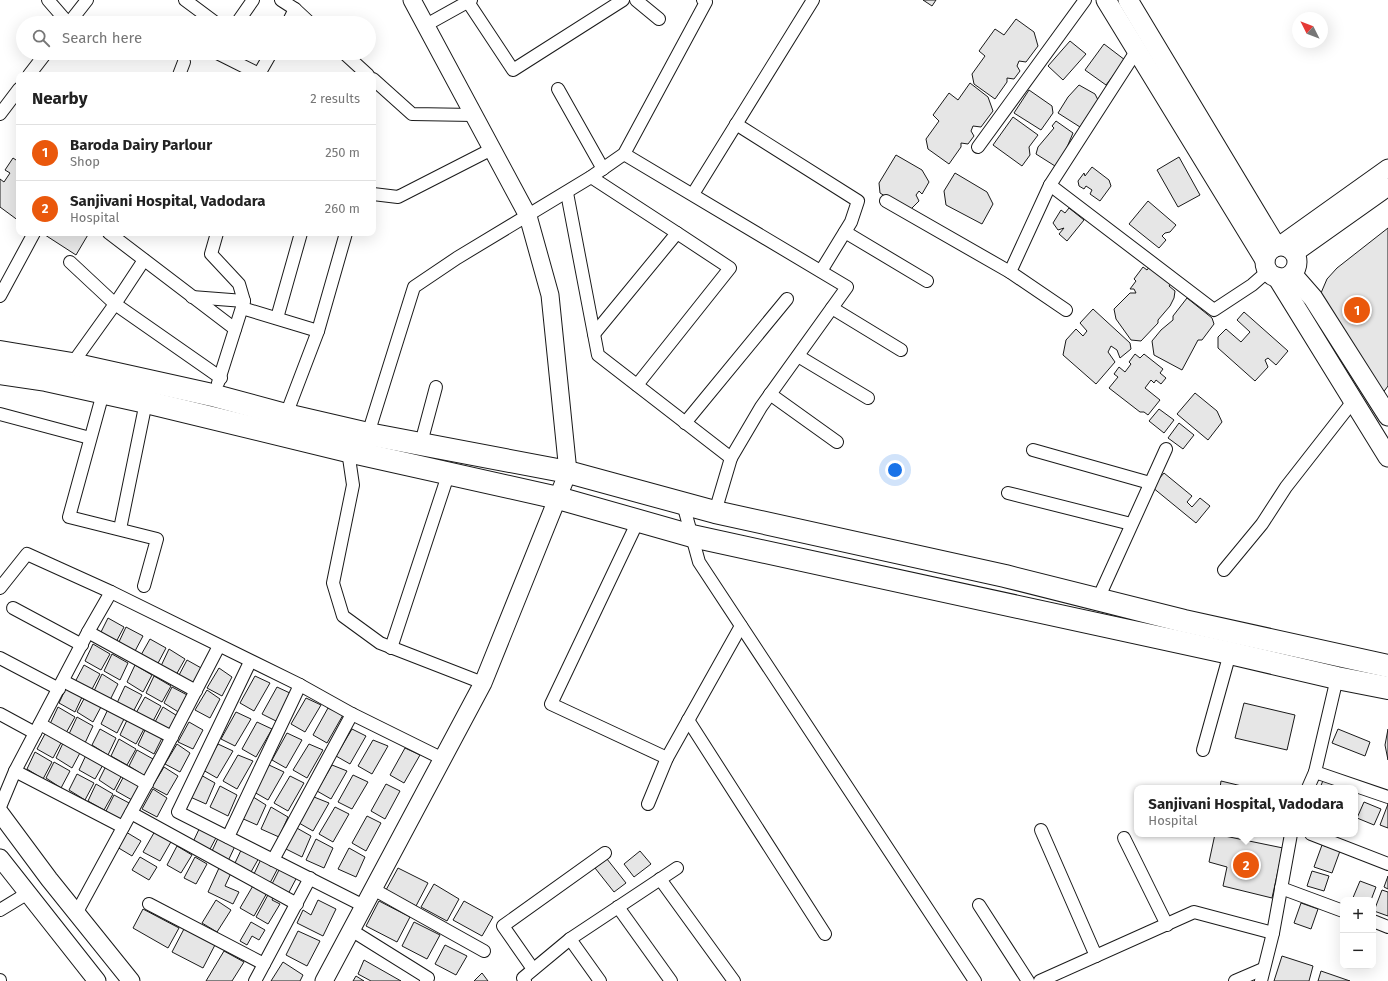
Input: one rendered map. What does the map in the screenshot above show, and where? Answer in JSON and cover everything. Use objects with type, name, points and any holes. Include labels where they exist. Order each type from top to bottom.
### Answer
[{"type":"highway","points":[[0,352],[216,386],[286,415],[368,434],[568,472],[715,512],[1005,576],[1388,666]]},
{"type":"highway","points":[[0,373],[46,380],[146,402],[348,451],[449,472],[558,498],[692,536],[1230,652],[1337,678],[1388,688]]},
{"type":"main road","points":[[1106,0],[1137,50],[1279,261],[1313,298],[1388,416]]},
{"type":"main road","points":[[1128,0],[1279,261],[1354,400],[1388,457]]},
{"type":"street","points":[[48,0],[62,16]]},
{"type":"street","points":[[73,16],[86,0]]},
{"type":"street","points":[[185,0],[207,16]]},
{"type":"street","points":[[242,16],[253,0]]},
{"type":"street","points":[[282,0],[302,16]]},
{"type":"street","points":[[324,981],[483,683],[568,472],[550,295],[528,216],[412,0]]},
{"type":"street","points":[[426,25],[470,1],[513,70],[623,0]]},
{"type":"street","points":[[636,0],[659,19]]},
{"type":"street","points":[[368,434],[414,287],[457,258],[567,193],[624,154],[706,2],[703,0]]},
{"type":"street","points":[[693,194],[813,0]]},
{"type":"street","points":[[978,147],[1085,0]]},
{"type":"street","points":[[292,16],[295,9]]},
{"type":"street","points":[[1010,272],[1050,185],[1137,50]]},
{"type":"street","points":[[31,72],[41,60]]},
{"type":"street","points":[[231,60],[254,72]]},
{"type":"street","points":[[262,72],[268,60]]},
{"type":"street","points":[[352,60],[365,72]]},
{"type":"street","points":[[181,72],[184,62]]},
{"type":"street","points":[[376,82],[412,114],[474,115]]},
{"type":"street","points":[[558,90],[603,169]]},
{"type":"street","points":[[0,114],[16,93]]},
{"type":"street","points":[[736,124],[858,201],[851,222],[821,271]]},
{"type":"street","points":[[376,194],[398,197],[492,149]]},
{"type":"street","points":[[624,154],[847,287],[770,394],[731,458],[715,512]]},
{"type":"street","points":[[1050,185],[1214,310],[1252,285],[1388,168]]},
{"type":"street","points":[[591,177],[730,268],[637,385]]},
{"type":"street","points":[[1279,261],[1388,187]]},
{"type":"street","points":[[567,193],[598,355],[731,458]]},
{"type":"street","points":[[886,201],[1010,272],[1066,310]]},
{"type":"street","points":[[845,232],[927,281]]},
{"type":"street","points":[[594,334],[676,233]]},
{"type":"street","points":[[0,296],[32,236]]},
{"type":"street","points":[[114,236],[235,330]]},
{"type":"street","points":[[70,262],[116,304],[216,386],[243,304],[239,284],[211,254],[216,236]]},
{"type":"street","points":[[277,318],[300,236]]},
{"type":"street","points":[[286,415],[318,330],[345,236]]},
{"type":"street","points":[[72,364],[116,304],[144,260]]},
{"type":"street","points":[[192,297],[243,304],[277,318],[318,330]]},
{"type":"street","points":[[685,423],[787,300]]},
{"type":"street","points":[[832,308],[901,350]]},
{"type":"street","points":[[798,356],[868,398]]},
{"type":"street","points":[[421,443],[436,387]]},
{"type":"street","points":[[104,393],[90,438],[69,517],[157,539],[144,586]]},
{"type":"street","points":[[770,394],[837,442]]},
{"type":"street","points":[[1224,570],[1262,524],[1286,487],[1354,400]]},
{"type":"street","points":[[120,530],[146,402]]},
{"type":"street","points":[[0,414],[90,438]]},
{"type":"street","points":[[1098,599],[1166,448]]},
{"type":"street","points":[[1033,450],[1150,483]]},
{"type":"street","points":[[348,451],[353,485],[333,584],[343,616],[380,643],[483,683]]},
{"type":"street","points":[[392,648],[449,472]]},
{"type":"street","points":[[1008,493],[1131,524]]},
{"type":"street","points":[[683,504],[699,562],[974,981]]},
{"type":"street","points":[[638,521],[551,704],[667,758]]},
{"type":"street","points":[[0,588],[27,554],[111,592],[250,662],[300,685],[352,714],[443,759]]},
{"type":"street","points":[[0,807],[15,771],[88,632],[111,592]]},
{"type":"street","points":[[13,608],[82,645]]},
{"type":"street","points":[[648,804],[667,758],[740,626]]},
{"type":"street","points":[[88,632],[196,690]]},
{"type":"street","points":[[77,912],[172,737],[219,646]]},
{"type":"street","points":[[1203,750],[1230,652]]},
{"type":"street","points":[[0,658],[172,737]]},
{"type":"street","points":[[250,662],[178,812],[364,906]]},
{"type":"street","points":[[1309,785],[1315,772],[1337,678]]},
{"type":"street","points":[[228,837],[300,685]]},
{"type":"street","points":[[0,714],[38,729],[146,784]]},
{"type":"street","points":[[273,860],[352,714]]},
{"type":"street","points":[[688,720],[826,934]]},
{"type":"street","points":[[15,771],[123,827]]},
{"type":"street","points":[[1315,772],[1353,785]]},
{"type":"street","points":[[1358,787],[1388,797]]},
{"type":"street","points":[[0,813],[49,879],[131,981]]},
{"type":"street","points":[[131,813],[297,904]]},
{"type":"street","points":[[1041,830],[1096,956]]},
{"type":"street","points":[[1261,981],[1273,933],[1290,837]]},
{"type":"street","points":[[1319,837],[1388,864]]},
{"type":"street","points":[[1124,838],[1167,924]]},
{"type":"street","points":[[533,970],[503,926],[605,853]]},
{"type":"street","points":[[0,858],[97,981]]},
{"type":"street","points":[[525,981],[523,978],[570,939],[677,868]]},
{"type":"street","points":[[255,981],[310,878]]},
{"type":"street","points":[[660,879],[734,981]]},
{"type":"street","points":[[1281,888],[1340,910]]},
{"type":"street","points":[[373,889],[484,952]]},
{"type":"street","points":[[0,910],[28,893]]},
{"type":"street","points":[[149,904],[264,964]]},
{"type":"street","points":[[980,905],[1028,981]]},
{"type":"street","points":[[618,907],[671,981]]},
{"type":"street","points":[[1040,981],[1194,912],[1273,933]]},
{"type":"street","points":[[1376,922],[1388,927]]},
{"type":"street","points":[[351,930],[428,978],[426,981]]},
{"type":"street","points":[[570,939],[600,981]]},
{"type":"street","points":[[1235,981],[1264,969]]},
{"type":"building","points":[[923,0],[936,0],[932,6]]},
{"type":"building","points":[[1016,19],[1034,32],[1038,46],[1026,62],[1019,61],[1017,66],[1020,71],[1014,79],[1007,78],[1007,82],[995,99],[974,84],[972,74],[985,56],[979,51],[995,29],[1004,35]]},
{"type":"building","points":[[1070,41],[1086,54],[1063,80],[1048,66]]},
{"type":"building","points":[[1104,44],[1125,60],[1106,85],[1085,70]]},
{"type":"building","points":[[970,83],[988,97],[993,111],[981,127],[973,126],[971,131],[974,136],[968,144],[961,143],[961,147],[949,164],[928,149],[926,139],[939,121],[933,115],[949,93],[958,100]]},
{"type":"building","points":[[1079,85],[1095,94],[1098,100],[1080,127],[1058,113],[1068,97]]},
{"type":"building","points":[[1029,90],[1052,106],[1053,113],[1041,130],[1014,113]]},
{"type":"building","points":[[1013,117],[1038,135],[1029,147],[1030,155],[1022,166],[993,145]]},
{"type":"building","points":[[1056,121],[1073,133],[1062,159],[1055,166],[1036,154],[1038,147],[1054,128],[1052,126]]},
{"type":"building","points":[[896,155],[922,170],[929,182],[922,194],[919,191],[916,195],[919,201],[909,211],[880,193],[879,183]]},
{"type":"building","points":[[1179,157],[1200,195],[1178,207],[1157,170]]},
{"type":"building","points":[[13,158],[16,160],[16,219],[0,207],[0,179],[4,182],[10,173],[5,170]]},
{"type":"building","points":[[1092,167],[1109,180],[1111,186],[1100,201],[1090,194],[1092,190],[1086,186],[1084,189],[1079,186],[1078,181],[1084,173],[1085,176]]},
{"type":"building","points":[[955,173],[987,192],[993,204],[982,224],[946,205],[944,191]]},
{"type":"building","points":[[1148,201],[1176,225],[1170,232],[1165,233],[1162,236],[1166,240],[1159,248],[1129,224]]},
{"type":"building","points":[[1069,208],[1084,220],[1067,241],[1059,234],[1064,228],[1058,230],[1053,223],[1061,210],[1065,213]]},
{"type":"building","points":[[1388,228],[1388,386],[1382,394],[1322,304],[1321,293],[1327,279],[1337,268]]},
{"type":"building","points":[[47,236],[87,236],[76,255]]},
{"type":"building","points":[[1150,266],[1172,282],[1169,286],[1175,291],[1174,298],[1170,306],[1158,320],[1158,323],[1141,341],[1131,340],[1116,319],[1114,309],[1130,293],[1136,293],[1134,289],[1130,289],[1136,281],[1134,279],[1143,267],[1147,270]]},
{"type":"building","points":[[1187,298],[1212,318],[1214,324],[1202,340],[1198,340],[1182,370],[1154,355],[1152,341],[1161,330],[1173,320],[1173,316]]},
{"type":"building","points":[[1093,309],[1130,343],[1131,349],[1120,358],[1117,350],[1111,346],[1108,352],[1115,362],[1096,384],[1063,355],[1066,340],[1076,329],[1083,336],[1087,331],[1080,323]]},
{"type":"building","points":[[1244,312],[1288,351],[1276,365],[1268,358],[1265,360],[1268,367],[1255,381],[1218,348],[1218,337],[1226,329],[1241,342],[1250,332],[1237,320]]},
{"type":"building","points":[[1135,354],[1140,358],[1144,354],[1163,369],[1160,373],[1166,378],[1161,384],[1156,380],[1154,383],[1151,380],[1145,388],[1160,400],[1148,415],[1144,412],[1140,412],[1109,388],[1118,377],[1114,374],[1119,367],[1125,372],[1131,364],[1129,362]]},
{"type":"building","points":[[1195,393],[1217,411],[1222,422],[1208,440],[1177,414]]},
{"type":"building","points":[[1159,409],[1174,420],[1164,433],[1149,421]]},
{"type":"building","points":[[1179,423],[1194,435],[1183,449],[1168,438]]},
{"type":"building","points":[[1164,473],[1192,496],[1187,502],[1192,507],[1200,498],[1210,506],[1196,523],[1152,487]]},
{"type":"building","points":[[108,618],[124,627],[115,644],[100,634]]},
{"type":"building","points":[[126,627],[143,636],[134,653],[118,644]]},
{"type":"building","points":[[150,639],[166,648],[157,665],[141,655]]},
{"type":"building","points":[[93,644],[110,654],[101,670],[85,661]]},
{"type":"building","points":[[169,649],[185,659],[176,675],[161,666]]},
{"type":"building","points":[[112,654],[128,663],[120,680],[104,671]]},
{"type":"building","points":[[187,660],[203,669],[194,686],[178,677]]},
{"type":"building","points":[[84,665],[100,674],[91,691],[75,682]]},
{"type":"building","points":[[135,665],[152,675],[143,692],[127,682]]},
{"type":"building","points":[[219,668],[232,677],[222,696],[207,688]]},
{"type":"building","points":[[102,674],[118,684],[110,700],[94,691]]},
{"type":"building","points":[[154,676],[171,686],[162,702],[146,693]]},
{"type":"building","points":[[255,676],[270,683],[254,711],[240,703]]},
{"type":"building","points":[[67,686],[83,695],[75,712],[59,703]]},
{"type":"building","points":[[125,686],[142,695],[133,712],[117,703]]},
{"type":"building","points":[[172,687],[189,696],[180,713],[164,703]]},
{"type":"building","points":[[277,687],[292,694],[276,721],[262,714]]},
{"type":"building","points":[[207,690],[220,699],[210,718],[195,710]]},
{"type":"building","points":[[86,695],[102,705],[93,722],[77,712]]},
{"type":"building","points":[[145,697],[161,706],[152,723],[136,713]]},
{"type":"building","points":[[306,698],[321,705],[305,732],[291,724]]},
{"type":"building","points":[[1244,703],[1295,715],[1287,750],[1235,738]]},
{"type":"building","points":[[58,707],[75,717],[66,733],[50,724]]},
{"type":"building","points":[[109,707],[125,717],[117,733],[101,724]]},
{"type":"building","points":[[163,707],[179,717],[170,733],[154,724]]},
{"type":"building","points":[[328,708],[343,715],[327,743],[313,735]]},
{"type":"building","points":[[236,712],[251,719],[235,746],[221,739]]},
{"type":"building","points":[[77,717],[93,726],[85,743],[69,734]]},
{"type":"building","points":[[128,718],[145,727],[136,744],[120,735]]},
{"type":"building","points":[[189,722],[203,730],[193,749],[178,742]]},
{"type":"building","points":[[257,722],[272,729],[256,757],[242,749]]},
{"type":"building","points":[[146,728],[162,738],[154,754],[138,745]]},
{"type":"building","points":[[100,729],[116,738],[108,755],[92,745]]},
{"type":"building","points":[[352,729],[366,736],[350,764],[336,756]]},
{"type":"building","points":[[1338,729],[1370,742],[1365,756],[1332,743]]},
{"type":"building","points":[[1388,729],[1388,760],[1385,745]]},
{"type":"building","points":[[46,732],[62,741],[53,758],[37,749]]},
{"type":"building","points":[[287,733],[302,740],[286,768],[272,760]]},
{"type":"building","points":[[119,739],[136,749],[127,765],[111,756]]},
{"type":"building","points":[[373,740],[388,746],[372,774],[358,766]]},
{"type":"building","points":[[64,741],[81,751],[72,768],[56,758]]},
{"type":"building","points":[[177,744],[190,753],[180,772],[165,764]]},
{"type":"building","points":[[218,744],[233,751],[217,778],[203,770]]},
{"type":"building","points":[[309,744],[323,750],[307,778],[293,770]]},
{"type":"building","points":[[405,748],[420,755],[404,783],[390,775]]},
{"type":"building","points":[[137,750],[153,759],[145,776],[129,766]]},
{"type":"building","points":[[35,752],[52,762],[43,779],[27,769]]},
{"type":"building","points":[[87,753],[104,763],[95,779],[79,770]]},
{"type":"building","points":[[238,755],[253,761],[237,789],[223,781]]},
{"type":"building","points":[[54,762],[70,771],[61,788],[46,778]]},
{"type":"building","points":[[107,764],[123,773],[114,790],[99,780]]},
{"type":"building","points":[[269,765],[284,772],[268,800],[254,792]]},
{"type":"building","points":[[332,765],[347,771],[331,799],[317,791]]},
{"type":"building","points":[[164,767],[178,776],[167,795],[152,787]]},
{"type":"building","points":[[77,774],[94,783],[85,800],[69,790]]},
{"type":"building","points":[[125,774],[141,784],[132,800],[116,791]]},
{"type":"building","points":[[199,774],[215,783],[206,804],[188,796]]},
{"type":"building","points":[[353,775],[368,782],[352,809],[338,802]]},
{"type":"building","points":[[290,776],[304,783],[288,811],[274,803]]},
{"type":"building","points":[[1324,778],[1339,783],[1339,785],[1321,785]]},
{"type":"building","points":[[1221,781],[1238,785],[1220,785]]},
{"type":"building","points":[[96,784],[113,794],[104,810],[88,801]]},
{"type":"building","points":[[386,784],[400,791],[385,819],[371,811]]},
{"type":"building","points":[[220,786],[237,795],[228,816],[210,807]]},
{"type":"building","points":[[153,789],[167,798],[157,817],[142,809]]},
{"type":"building","points":[[114,795],[131,804],[122,821],[106,811]]},
{"type":"building","points":[[250,795],[266,805],[257,825],[239,817]]},
{"type":"building","points":[[314,797],[329,803],[313,831],[299,823]]},
{"type":"building","points":[[1364,802],[1381,809],[1374,825],[1358,818]]},
{"type":"building","points":[[1388,804],[1388,828],[1380,825]]},
{"type":"building","points":[[271,807],[288,817],[279,837],[261,829]]},
{"type":"building","points":[[335,807],[349,814],[333,842],[319,834]]},
{"type":"building","points":[[367,816],[381,823],[366,851],[352,843]]},
{"type":"building","points":[[201,825],[218,834],[209,851],[193,842]]},
{"type":"building","points":[[295,827],[311,836],[302,857],[284,848]]},
{"type":"building","points":[[155,831],[172,840],[160,861],[143,852]]},
{"type":"building","points":[[126,832],[141,841],[132,856],[117,847]]},
{"type":"building","points":[[220,834],[236,844],[228,861],[212,851]]},
{"type":"building","points":[[1214,837],[1230,837],[1283,848],[1272,898],[1223,886],[1227,867],[1209,862]]},
{"type":"building","points":[[316,839],[333,848],[324,868],[306,860]]},
{"type":"building","points":[[1322,845],[1340,851],[1332,873],[1314,867]]},
{"type":"building","points":[[177,846],[192,855],[181,873],[167,865]]},
{"type":"building","points":[[243,846],[260,856],[251,872],[235,863]]},
{"type":"building","points":[[349,848],[365,857],[356,877],[338,869]]},
{"type":"building","points":[[640,851],[651,864],[634,877],[624,864]]},
{"type":"building","points":[[140,857],[157,867],[149,880],[132,870]]},
{"type":"building","points":[[195,857],[207,864],[196,884],[184,878]]},
{"type":"building","points":[[262,857],[279,866],[270,883],[254,874]]},
{"type":"building","points":[[607,859],[626,883],[614,892],[595,868]]},
{"type":"building","points":[[219,868],[231,873],[225,886],[239,892],[233,904],[208,892]]},
{"type":"building","points":[[280,868],[297,877],[288,894],[272,884]]},
{"type":"building","points":[[398,868],[428,883],[416,906],[386,890]]},
{"type":"building","points":[[1312,871],[1329,876],[1324,891],[1307,886]]},
{"type":"building","points":[[1388,876],[1388,889],[1384,887]]},
{"type":"building","points":[[1360,881],[1376,887],[1372,897],[1353,897]]},
{"type":"building","points":[[254,884],[268,891],[254,916],[240,908]]},
{"type":"building","points":[[434,884],[459,899],[447,921],[421,907]]},
{"type":"building","points":[[1382,890],[1388,892],[1388,916],[1376,912],[1376,906]]},
{"type":"building","points":[[269,893],[274,896],[272,900],[280,904],[268,924],[256,917]]},
{"type":"building","points":[[216,900],[231,910],[217,932],[202,923]]},
{"type":"building","points":[[318,900],[336,909],[323,936],[297,923],[303,910],[311,915]]},
{"type":"building","points":[[379,901],[410,917],[397,942],[366,926]]},
{"type":"building","points":[[464,901],[493,917],[482,936],[453,920]]},
{"type":"building","points":[[1301,903],[1318,909],[1311,929],[1294,923]]},
{"type":"building","points":[[143,909],[179,928],[168,948],[133,928]]},
{"type":"building","points":[[251,922],[265,930],[259,940],[252,936],[247,945],[240,941]]},
{"type":"building","points":[[414,922],[440,935],[427,959],[402,946]]},
{"type":"building","points":[[185,927],[216,943],[203,968],[172,952]]},
{"type":"building","points":[[298,931],[320,941],[307,966],[286,955]]},
{"type":"building","points":[[445,945],[467,956],[456,975],[435,964]]},
{"type":"building","points":[[224,951],[244,962],[232,981],[206,981]]},
{"type":"building","points":[[1282,956],[1313,966],[1309,981],[1274,981]]},
{"type":"building","points":[[364,960],[401,981],[371,981],[358,974]]},
{"type":"building","points":[[283,962],[303,975],[300,981],[271,981]]},
{"type":"building","points":[[1321,971],[1350,981],[1318,981]]},
{"type":"building","points":[[482,973],[488,981],[474,981]]},
{"type":"building","points":[[356,976],[364,981],[353,981]]},
{"type":"place","name":"Baroda Dairy Parlour","points":[[1357,310]]},
{"type":"place","name":"Sanjivani Hospital, Vadodara","points":[[1246,865]]}]
